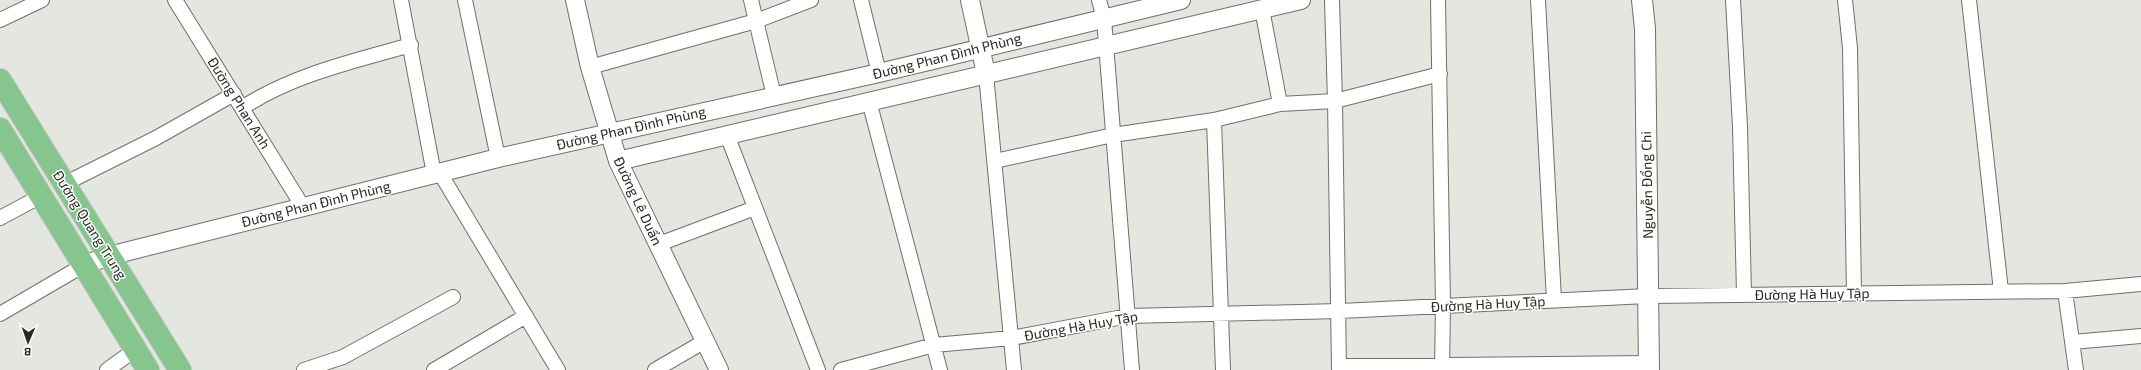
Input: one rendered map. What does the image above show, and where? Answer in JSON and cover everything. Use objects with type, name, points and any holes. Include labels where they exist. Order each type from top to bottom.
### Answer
[{"type":"highway","name":"Đường Quang Trung","points":[[0,80],[180,370]]},
{"type":"highway","name":"Đường Quang Trung","points":[[0,129],[148,370]]},
{"type":"main road","name":"Nguyễn Đổng Chi","points":[[1642,0],[1645,29],[1649,366]]},
{"type":"street","points":[[0,20],[42,0]]},
{"type":"street","name":"Đường Phan Anh","points":[[176,0],[303,207]]},
{"type":"street","points":[[401,0],[437,174],[558,370]]},
{"type":"street","points":[[465,0],[498,158]]},
{"type":"street","name":"Đường Lê Duẩn","points":[[575,0],[590,67],[608,133],[618,161],[719,370]]},
{"type":"street","points":[[751,0],[774,96]]},
{"type":"street","points":[[590,67],[756,21],[810,0]]},
{"type":"street","points":[[860,0],[879,73]]},
{"type":"street","points":[[970,0],[986,74],[1014,370]]},
{"type":"street","points":[[1099,0],[1104,19],[1132,370]]},
{"type":"street","name":"Đường Phan Đình Phùng","points":[[84,265],[109,256],[498,158],[879,73],[1181,0]]},
{"type":"street","name":"Đường Phan Đình Phùng","points":[[618,161],[1302,0]]},
{"type":"street","points":[[1332,0],[1336,101],[1340,311],[1339,368],[1649,366]]},
{"type":"street","points":[[1438,0],[1443,306],[1442,367]]},
{"type":"street","points":[[1538,0],[1554,300]]},
{"type":"street","points":[[1733,0],[1740,127],[1744,294]]},
{"type":"street","points":[[1845,0],[1850,48],[1854,293]]},
{"type":"street","points":[[1969,0],[2001,291]]},
{"type":"street","points":[[1262,9],[1280,104]]},
{"type":"street","points":[[242,108],[259,97],[288,84],[411,45]]},
{"type":"street","points":[[994,162],[1113,135],[1214,120],[1280,104],[1336,101],[1440,74]]},
{"type":"street","points":[[64,184],[156,138],[234,94]]},
{"type":"street","points":[[869,101],[940,370]]},
{"type":"street","points":[[1214,120],[1223,370]]},
{"type":"street","points":[[726,135],[818,370]]},
{"type":"street","points":[[0,218],[41,196]]},
{"type":"street","points":[[659,244],[755,208]]},
{"type":"street","points":[[0,314],[84,265]]},
{"type":"street","name":"Đường Hà Huy Tập","points":[[841,370],[934,345],[1012,338],[1128,316],[1340,311],[1648,296],[2064,291],[2141,284]]},
{"type":"street","points":[[2064,291],[2076,370]]},
{"type":"street","points":[[304,370],[343,357],[453,297]]},
{"type":"street","points":[[434,370],[526,316]]},
{"type":"street","points":[[2072,342],[2141,336]]},
{"type":"street","points":[[654,370],[705,341]]},
{"type":"street","points":[[106,370],[136,349]]}]
